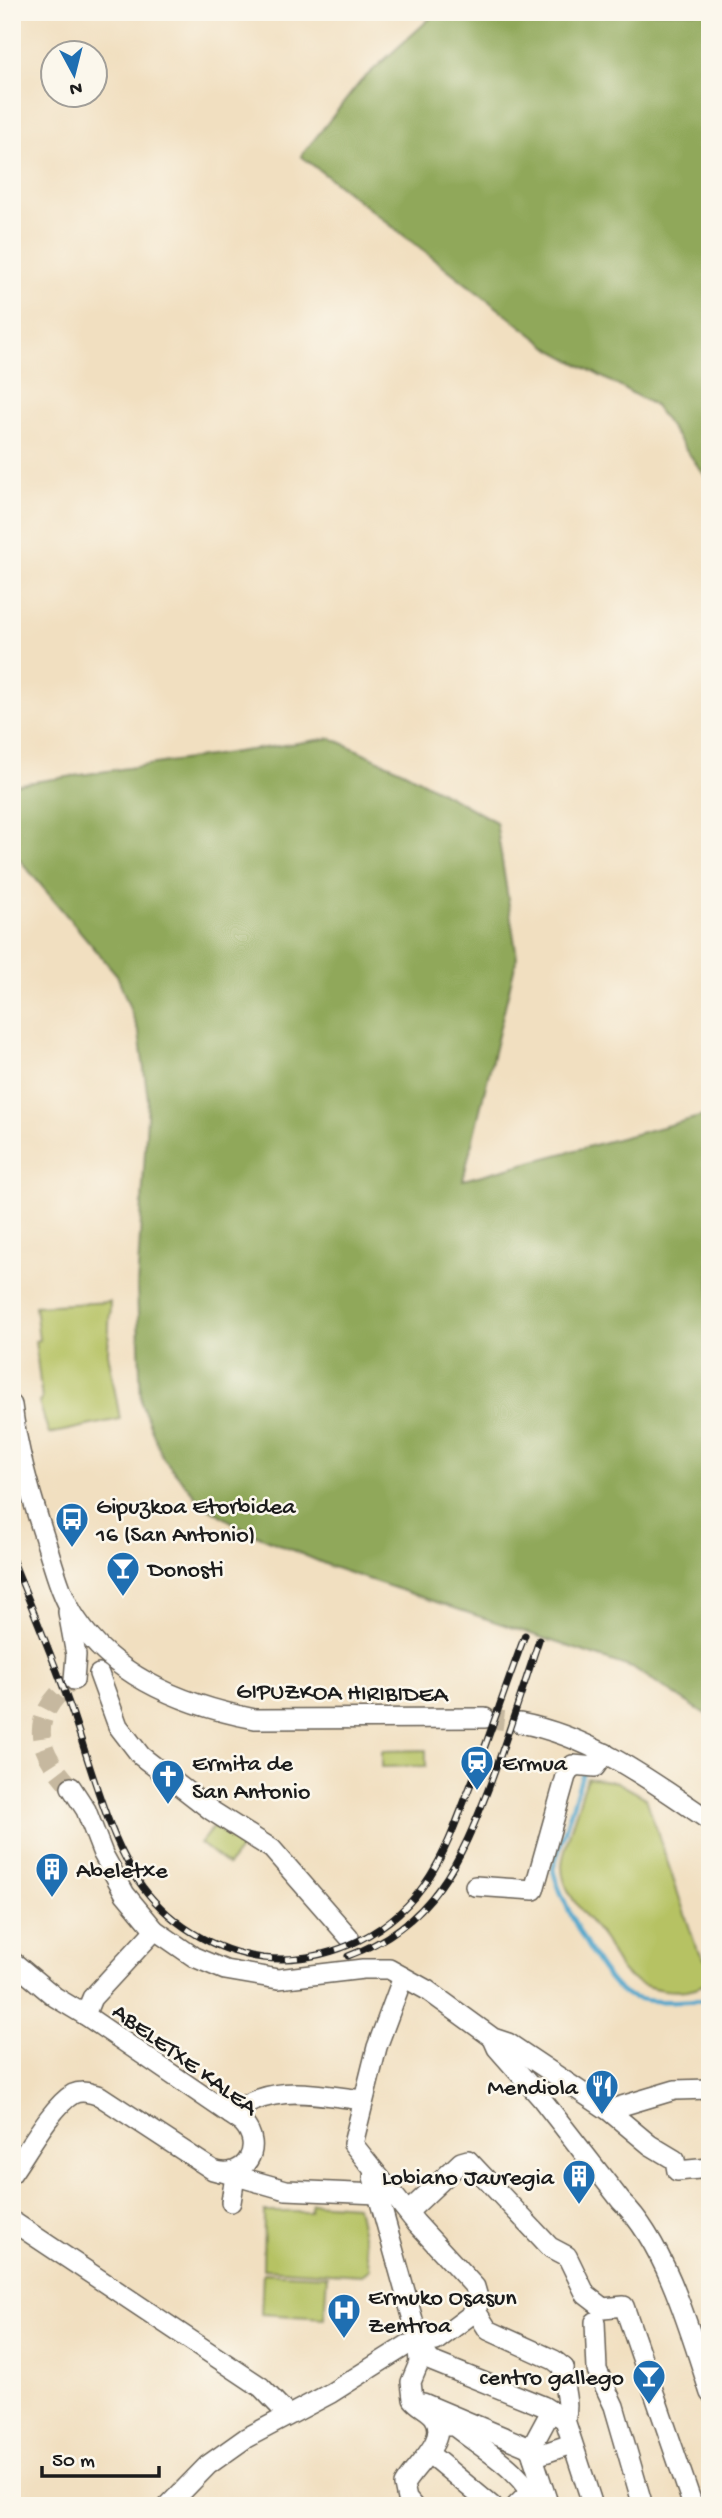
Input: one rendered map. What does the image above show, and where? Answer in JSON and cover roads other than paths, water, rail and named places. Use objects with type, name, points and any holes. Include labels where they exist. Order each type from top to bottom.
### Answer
[{"type":"street","name":"GIPUZKOA HIRIBIDEA","points":[[12,1405],[26,1479],[63,1591],[77,1620],[110,1656],[133,1675],[176,1698],[221,1713],[255,1719],[485,1718]]},
{"type":"street","points":[[63,1591],[74,1634],[73,1678]]},
{"type":"street","points":[[73,1678],[87,1665],[111,1664],[133,1675]]},
{"type":"street","points":[[73,1678],[99,1674],[133,1675]]},
{"type":"street","points":[[99,1674],[118,1726],[141,1756],[212,1811],[272,1849],[349,1937]]},
{"type":"street","points":[[520,1723],[545,1728],[605,1752],[710,1821]]},
{"type":"street","points":[[475,1886],[534,1890],[566,1776],[573,1765],[595,1767],[605,1752]]},
{"type":"street","points":[[71,1787],[86,1811],[115,1879],[155,1930],[194,1957],[225,1970],[252,1976],[294,1978],[363,1969],[389,1969],[427,1990],[493,2038],[508,2043],[608,2110],[650,2145],[675,2160],[677,2171],[710,2168]]},
{"type":"street","name":"ABELETXE KALEA","points":[[155,1930],[92,1998],[85,2015],[248,2128],[253,2146],[250,2158],[244,2167],[230,2175]]},
{"type":"street","points":[[12,1961],[55,1997],[85,2015]]},
{"type":"street","points":[[403,1977],[377,2047],[353,2144],[373,2173],[383,2197],[407,2290],[419,2345],[419,2363],[411,2382],[413,2399],[433,2416],[436,2426],[435,2441],[428,2457],[404,2485],[407,2498],[413,2506]]},
{"type":"street","points":[[493,2038],[497,2048],[621,2201],[633,2211],[652,2241],[674,2292],[710,2393]]},
{"type":"street","points":[[608,2110],[675,2090],[710,2089]]},
{"type":"street","points":[[12,2173],[55,2112],[69,2098],[80,2092],[100,2096],[201,2164],[230,2175],[286,2190],[383,2197],[408,2212],[475,2287],[479,2301],[477,2311],[488,2330],[554,2360],[564,2368]]},
{"type":"street","points":[[230,2114],[251,2099],[276,2094],[362,2100]]},
{"type":"street","points":[[408,2212],[461,2162],[468,2160],[550,2247],[567,2256],[599,2315],[597,2370],[614,2406],[643,2506]]},
{"type":"street","points":[[230,2175],[231,2202]]},
{"type":"street","points":[[12,2221],[261,2387],[287,2414]]},
{"type":"street","points":[[599,2315],[625,2308],[693,2506]]},
{"type":"street","points":[[168,2506],[208,2465],[287,2414],[331,2393],[407,2345],[436,2341],[477,2311]]},
{"type":"street","points":[[419,2345],[431,2361],[558,2416],[593,2506]]},
{"type":"street","points":[[564,2368],[576,2365],[597,2370]]},
{"type":"street","points":[[532,2454],[568,2402],[562,2383],[564,2368]]},
{"type":"street","points":[[413,2399],[532,2454],[571,2444]]},
{"type":"street","points":[[436,2426],[454,2426],[534,2498],[516,2506]]},
{"type":"street","points":[[532,2454],[549,2506]]},
{"type":"street","points":[[428,2457],[474,2505]]},
{"type":"street","points":[[428,2457],[492,2506]]},
{"type":"waterway","points":[[583,1772],[553,1869],[563,1899],[595,1959],[607,1976],[629,1996],[659,2001],[710,2000]]},
{"type":"tunnel","points":[[71,1682],[48,1709],[41,1734],[50,1759],[71,1787]]},
{"type":"tunnel","points":[[485,1718],[520,1723]]},
{"type":"railway","points":[[12,1558],[65,1693],[108,1819],[137,1879],[162,1909],[192,1932],[226,1949],[263,1958],[288,1959],[336,1950],[379,1928],[416,1896],[437,1865],[454,1828],[525,1635]]},
{"type":"railway","points":[[348,1956],[377,1943],[402,1927],[423,1908],[455,1864],[491,1782],[539,1640]]},
{"type":"place","name":"Gipuzkoa Etorbidea 16 (San Antonio)","points":[[72,1549]]},
{"type":"place","name":"Donosti","points":[[123,1598]]},
{"type":"place","name":"Ermua","points":[[477,1792]]},
{"type":"place","name":"Ermita de San Antonio","points":[[168,1806]]},
{"type":"place","name":"Abeletxe","points":[[52,1899]]},
{"type":"place","name":"Mendiola","points":[[602,2116]]},
{"type":"place","name":"Lobiano Jauregia","points":[[579,2206]]},
{"type":"place","name":"Ermuko Osasun Zentroa","points":[[344,2340]]},
{"type":"place","name":"centro gallego","points":[[649,2406]]}]
